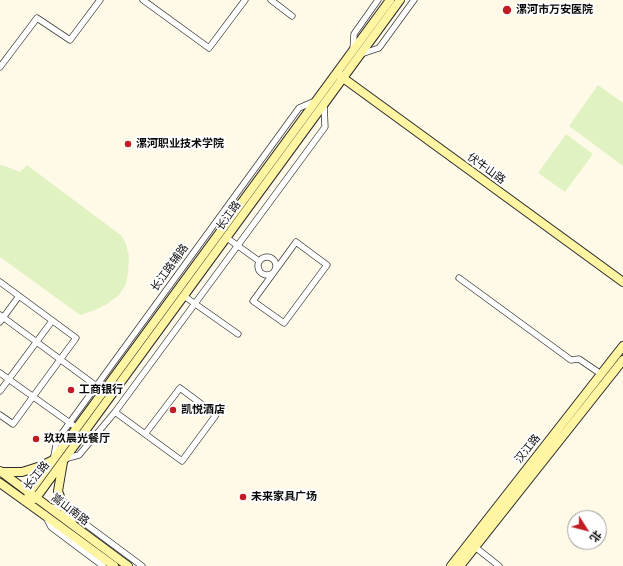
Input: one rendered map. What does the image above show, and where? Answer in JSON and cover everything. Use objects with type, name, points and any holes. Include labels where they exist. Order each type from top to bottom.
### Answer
[{"type":"main road","name":"长江路","points":[[357,52],[390,0]]},
{"type":"main road","name":"长江路","points":[[33,495],[73,425],[107,394],[184,296],[227,238],[340,75],[400,0]]},
{"type":"main road","name":"伏牛山路","points":[[340,75],[623,282]]},
{"type":"main road","name":"长江路","points":[[27,502],[64,459],[107,394],[321,102]]},
{"type":"main road","name":"汉江路","points":[[451,566],[623,346]]},
{"type":"main road","name":"汉江路","points":[[460,566],[623,360]]},
{"type":"main road","points":[[0,471],[22,472],[41,466],[54,459]]},
{"type":"main road","points":[[64,459],[58,491],[64,508],[73,525]]},
{"type":"main road","name":"嵩山南路","points":[[0,471],[33,495],[46,510],[114,566]]},
{"type":"main road","name":"嵩山南路","points":[[0,483],[27,502],[46,510],[73,525],[124,564]]},
{"type":"street","points":[[0,67],[37,18],[70,40],[100,0]]},
{"type":"street","points":[[143,0],[209,48],[245,0]]},
{"type":"street","points":[[271,0],[292,16]]},
{"type":"street","points":[[378,0],[354,34],[357,52],[379,48],[414,0]]},
{"type":"street","points":[[64,459],[79,455],[115,412],[325,127],[321,102]]},
{"type":"street","name":"长江路辅路","points":[[73,425],[96,386],[299,108],[321,102]]},
{"type":"street","points":[[227,238],[259,261]]},
{"type":"street","points":[[275,271],[270,275],[262,274],[258,267],[259,261],[264,257],[271,258],[276,265],[275,271],[254,301],[284,323],[327,265],[296,242],[275,271]]},
{"type":"street","points":[[459,278],[570,360],[579,359],[601,374]]},
{"type":"street","points":[[0,282],[76,338],[13,424],[0,415]]},
{"type":"street","points":[[19,296],[1,318],[121,404]]},
{"type":"street","points":[[184,296],[238,334]]},
{"type":"street","points":[[0,391],[52,320]]},
{"type":"street","points":[[0,373],[73,425]]},
{"type":"street","points":[[115,412],[182,461],[216,415],[180,388],[146,434]]},
{"type":"street","points":[[103,566],[51,527],[46,510],[64,508],[142,566]]},
{"type":"street","points":[[475,547],[499,566]]},
{"type":"street","points":[[119,549],[124,564]]},
{"type":"green space","points":[[598,85],[623,103],[623,166],[569,126]]},
{"type":"green space","points":[[566,134],[593,154],[565,192],[538,173]]},
{"type":"green space","points":[[0,165],[20,172],[27,165],[122,236],[129,256],[126,284],[119,295],[107,304],[80,315],[0,257]]},
{"type":"place","name":"漯河市万安医院","points":[[507,10]]},
{"type":"place","name":"漯河职业技术学院","points":[[128,144]]},
{"type":"place","name":"工商银行","points":[[71,390]]},
{"type":"place","name":"凯悦酒店","points":[[173,410]]},
{"type":"place","name":"玖玖晨光餐厅","points":[[36,439]]},
{"type":"place","name":"未来家具广场","points":[[243,497]]}]
